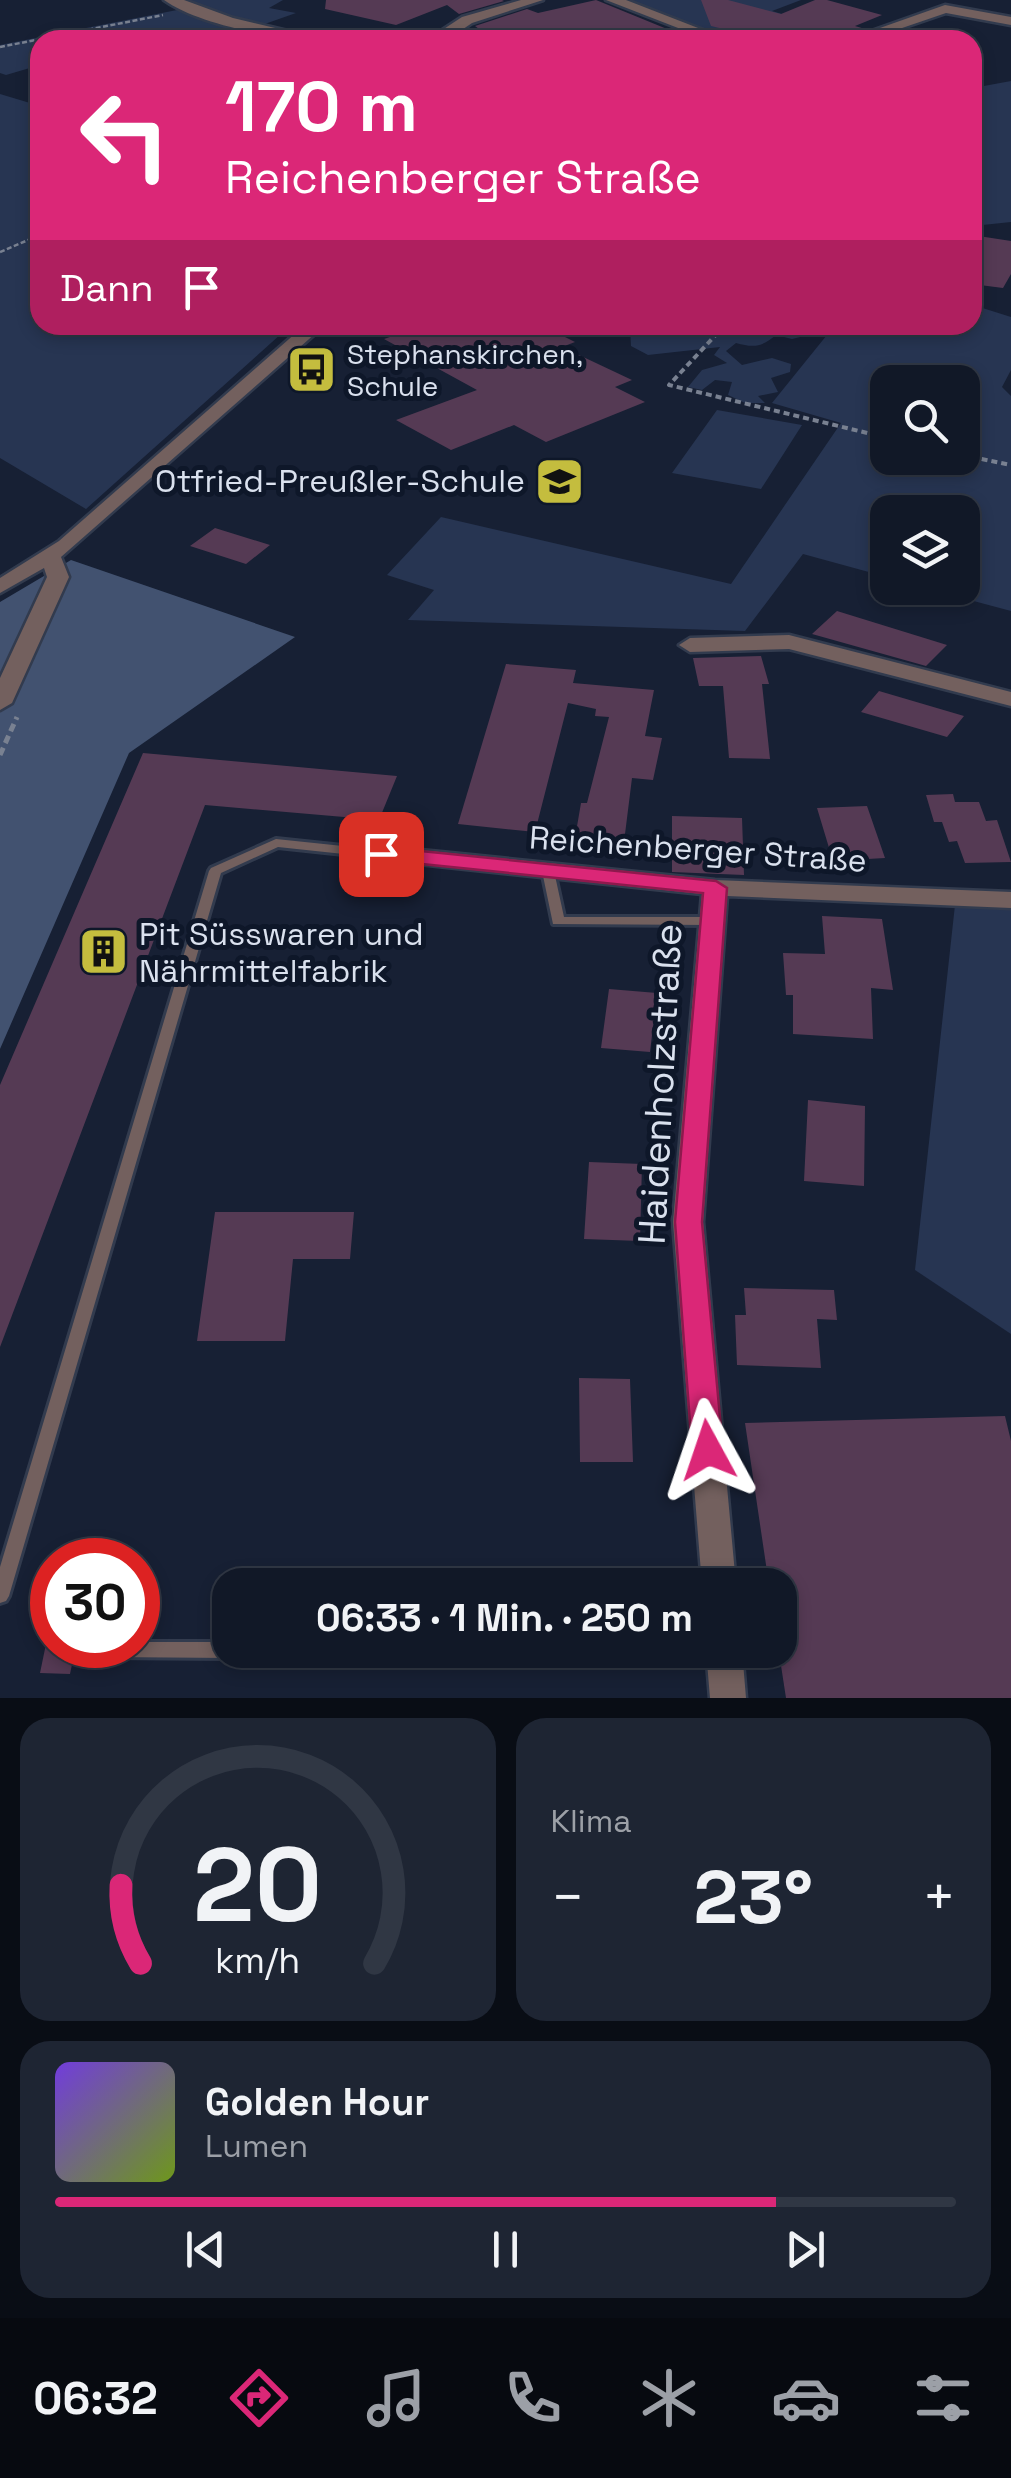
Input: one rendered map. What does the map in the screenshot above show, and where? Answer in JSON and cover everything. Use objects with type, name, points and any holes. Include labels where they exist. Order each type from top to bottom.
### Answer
[{"type":"street","points":[[170,0],[191,10],[276,30]]},
{"type":"street","points":[[456,30],[466,20],[536,0]]},
{"type":"street","points":[[614,0],[695,30]]},
{"type":"street","points":[[880,30],[950,4],[1011,21]]},
{"type":"street","points":[[0,587],[52,558],[305,335]]},
{"type":"street","points":[[0,703],[58,577],[52,558]]},
{"type":"street","points":[[690,646],[789,642],[1011,698]]},
{"type":"street","name":"Reichenberger Straße","points":[[381,854],[716,888],[1011,900]]},
{"type":"street","name":"Haidenholzstraße","points":[[716,888],[710,921],[688,1222],[718,1568]]},
{"type":"street","points":[[725,1668],[728,1698]]},
{"type":"lane","points":[[0,1596],[214,871],[276,844],[381,854]]},
{"type":"lane","points":[[548,871],[558,921],[710,921]]},
{"type":"lane","points":[[160,1649],[212,1650]]},
{"type":"path","points":[[88,30],[191,10]]},
{"type":"path","points":[[0,47],[30,41]]},
{"type":"path","points":[[0,252],[30,239]]},
{"type":"path","points":[[716,335],[669,386],[870,434]]},
{"type":"path","points":[[980,459],[1011,465]]},
{"type":"shaded area","points":[[179,0],[283,0],[269,8],[296,13],[259,26]]},
{"type":"shaded area","points":[[624,0],[801,0],[772,11],[835,30],[706,30]]},
{"type":"shaded area","points":[[177,10],[256,30],[76,30]]},
{"type":"shaded area","points":[[30,39],[30,68],[0,73],[0,45]]},
{"type":"shaded area","points":[[1011,81],[1011,222],[982,225],[982,86]]},
{"type":"shaded area","points":[[0,94],[30,103],[30,335],[280,335],[86,509],[0,458]]},
{"type":"shaded area","points":[[982,308],[1011,317],[1011,370],[1002,387],[1011,396],[1011,611],[980,603],[980,495],[870,495],[870,572],[803,554],[745,631],[408,620],[434,590],[387,575],[441,517],[731,584],[841,423],[772,403],[827,335],[982,335]]},
{"type":"shaded area","points":[[630,335],[776,335],[758,345],[736,343],[726,351],[742,365],[772,358],[791,364],[790,372],[771,378],[778,392],[758,396],[765,403],[745,403],[728,395],[732,382],[715,380],[702,390],[688,387],[702,370],[727,363],[714,355],[720,347],[648,355],[631,346]]},
{"type":"shaded area","points":[[776,335],[808,335],[792,339]]},
{"type":"shaded area","points":[[717,410],[802,425],[761,489],[672,473]]},
{"type":"shaded area","points":[[71,560],[295,637],[129,753],[0,1049],[0,602]]},
{"type":"shaded area","points":[[955,905],[1011,907],[1011,1334],[915,1270]]},
{"type":"building","points":[[326,0],[504,1],[459,14],[447,5],[396,25],[325,9]]},
{"type":"building","points":[[596,0],[670,30],[480,30],[475,26],[527,9],[538,13]]},
{"type":"building","points":[[701,0],[728,0],[781,14],[815,0],[827,0],[882,15],[855,26],[863,30],[728,30],[711,26]]},
{"type":"building","points":[[982,237],[1011,241],[1011,274],[1003,288],[982,285]]},
{"type":"building","points":[[396,335],[561,335],[575,342],[562,347],[632,380],[615,387],[645,402],[546,442],[514,425],[451,450],[396,420],[477,390],[384,339]]},
{"type":"building","points":[[215,528],[270,545],[246,564],[190,546]]},
{"type":"building","points":[[837,611],[947,645],[926,666],[812,634]]},
{"type":"building","points":[[761,656],[769,684],[762,684],[770,759],[729,758],[723,686],[699,686],[693,658]]},
{"type":"building","points":[[506,664],[576,670],[573,683],[654,690],[645,736],[662,738],[653,780],[632,778],[624,842],[575,838],[581,803],[587,803],[609,717],[595,716],[596,709],[568,703],[535,832],[458,824]]},
{"type":"building","points":[[879,691],[964,716],[947,737],[861,712]]},
{"type":"building","name":"Pit Süsswaren und Nährmittelfabrik","points":[[143,753],[397,776],[379,820],[205,805],[0,1347],[0,1085]]},
{"type":"building","points":[[953,794],[955,802],[979,802],[986,821],[997,820],[1011,862],[965,863],[957,841],[949,842],[942,822],[934,822],[926,795]]},
{"type":"building","points":[[867,806],[885,858],[833,861],[817,808]]},
{"type":"building","points":[[672,816],[742,818],[744,875],[672,872]]},
{"type":"building","points":[[822,916],[882,919],[893,990],[871,988],[873,1039],[793,1034],[793,995],[786,995],[783,953],[825,954]]},
{"type":"building","points":[[609,989],[657,993],[650,1052],[601,1048]]},
{"type":"building","points":[[808,1100],[865,1106],[864,1186],[804,1181]]},
{"type":"building","points":[[589,1162],[642,1164],[640,1241],[584,1239]]},
{"type":"building","points":[[215,1212],[354,1212],[350,1259],[293,1259],[285,1341],[197,1341]]},
{"type":"building","points":[[744,1288],[834,1290],[837,1320],[817,1319],[821,1368],[737,1365],[735,1315],[746,1315]]},
{"type":"building","points":[[579,1378],[630,1379],[633,1462],[580,1462]]},
{"type":"building","points":[[1005,1416],[1011,1441],[1011,1698],[786,1698],[781,1668],[797,1668],[797,1568],[766,1568],[745,1423]]},
{"type":"building","points":[[41,1668],[71,1668],[70,1674],[40,1673]]},
{"type":"place","name":"Stephanskirchen, Schule","points":[[312,370]]},
{"type":"place","name":"Otfried-Preußler-Schule","points":[[560,481]]},
{"type":"place","name":"Pit Süsswaren und Nährmittelfabrik","points":[[104,952]]},
{"type":"route","points":[[381,854],[716,888],[710,921],[688,1222],[708,1450]]}]
